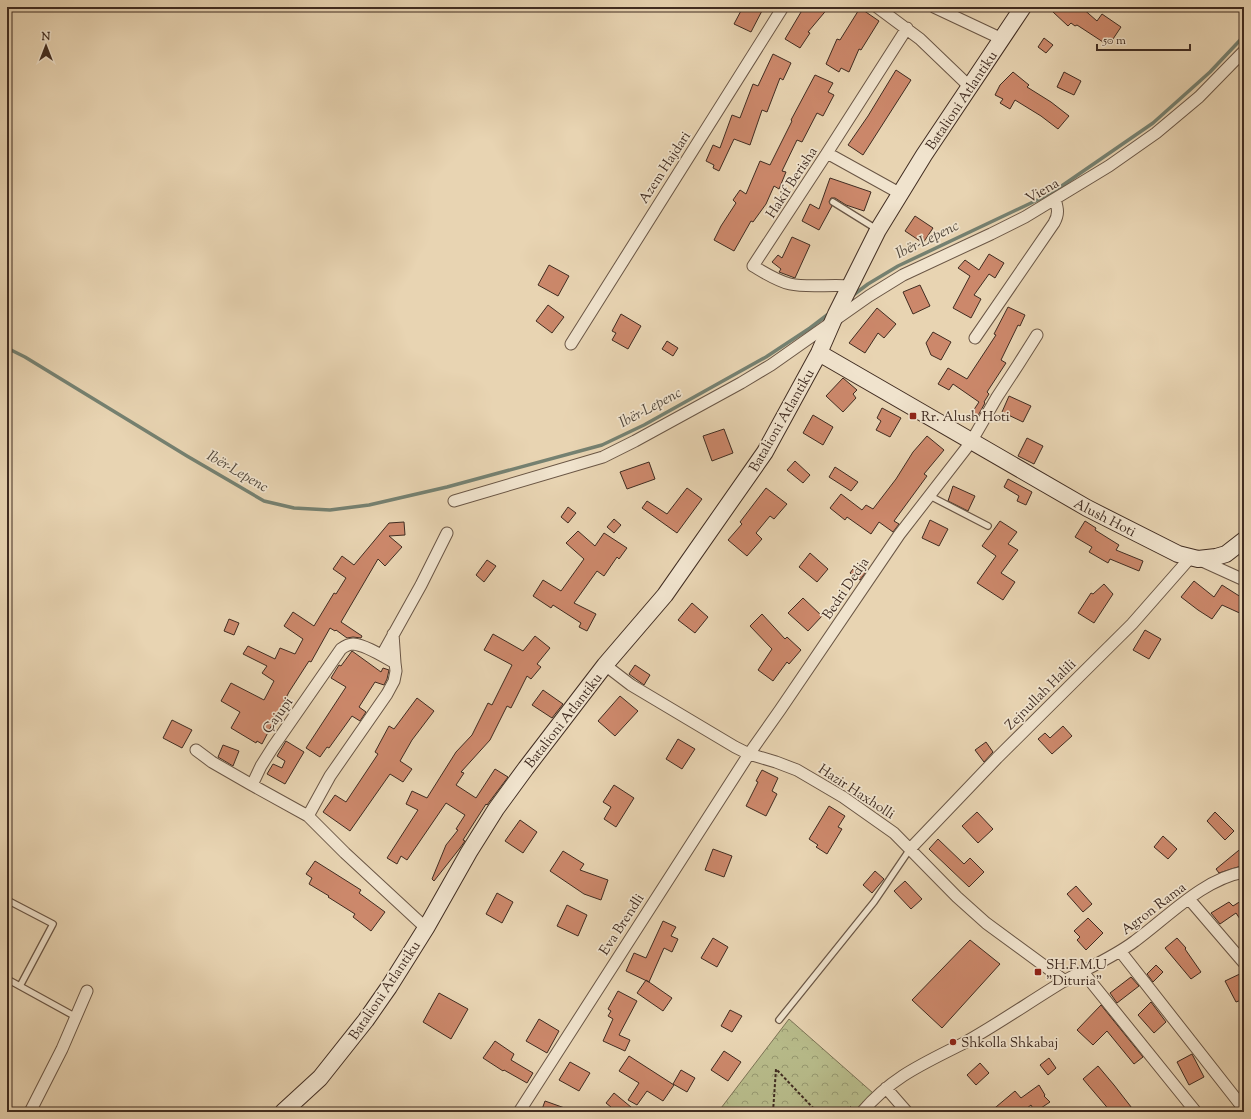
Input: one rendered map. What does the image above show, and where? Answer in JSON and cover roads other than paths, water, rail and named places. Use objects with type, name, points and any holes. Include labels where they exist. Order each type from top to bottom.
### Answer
[{"type":"street","name":"Azem Hajdari","points":[[571,344],[783,7]]},
{"type":"street","points":[[878,7],[920,39],[970,87]]},
{"type":"street","name":"Batalioni Atlantiku","points":[[284,1112],[320,1078],[344,1049],[389,987],[426,928],[469,852],[496,809],[605,665],[665,595],[765,452],[819,353],[834,318],[878,230],[924,155],[1023,7]]},
{"type":"street","points":[[940,8],[1002,39]]},
{"type":"street","name":"Hakif Berisha","points":[[850,286],[836,284],[800,286],[789,284],[780,281],[753,266],[907,28]]},
{"type":"street","name":"Viena","points":[[834,318],[903,275],[991,234],[1055,199],[1109,166],[1156,133],[1199,96],[1244,51]]},
{"type":"street","points":[[827,153],[901,194]]},
{"type":"street","points":[[975,338],[1054,223],[1058,216],[1058,209],[1055,199]]},
{"type":"street","name":"Batalioni Atlantiku","points":[[454,501],[603,457],[741,383],[771,365],[834,318]]},
{"type":"street","points":[[971,442],[997,397],[1037,335]]},
{"type":"street","name":"Alush Hoti","points":[[819,353],[1087,508],[1178,554],[1194,558],[1244,580]]},
{"type":"street","name":"Bedri Dedja","points":[[749,754],[899,535],[971,442]]},
{"type":"street","points":[[382,655],[424,579],[446,533]]},
{"type":"street","points":[[1194,558],[1208,559],[1226,554],[1244,540]]},
{"type":"street","name":"Zejnullah Halili","points":[[910,849],[997,758],[1132,624],[1194,558]]},
{"type":"street","points":[[308,816],[330,776],[387,694],[394,681],[396,671],[393,634]]},
{"type":"street","name":"Çajupi","points":[[252,785],[261,766],[273,747],[341,649],[347,645],[353,644],[382,655],[395,663]]},
{"type":"street","name":"Hazir Haxholli","points":[[605,665],[631,685],[735,748],[797,770],[843,797],[894,833],[957,897],[986,923],[1066,981]]},
{"type":"street","points":[[196,750],[212,762],[308,816],[344,853],[426,928]]},
{"type":"street","name":"Eva Brendli","points":[[519,1112],[749,754]]},
{"type":"street","name":"Agron Rama","points":[[862,1112],[886,1088],[906,1073],[996,1024],[1066,981],[1135,942],[1207,886],[1227,877],[1244,872]]},
{"type":"street","points":[[1189,899],[1244,963]]},
{"type":"street","points":[[1120,951],[1244,1109]]},
{"type":"street","points":[[1083,972],[1196,1112]]},
{"type":"street","points":[[30,1112],[62,1049],[87,991]]},
{"type":"street","points":[[886,1088],[907,1112]]},
{"type":"lane","points":[[833,202],[878,230]]},
{"type":"lane","points":[[930,496],[988,526]]},
{"type":"lane","points":[[779,1020],[874,902],[910,849]]},
{"type":"lane","points":[[7,900],[53,924],[20,986]]},
{"type":"lane","points":[[7,979],[76,1017]]},
{"type":"waterway","name":"Ibër-Lepenc","points":[[852,296],[868,284],[898,266],[1050,194],[1153,123],[1210,72],[1244,36]]},
{"type":"waterway","name":"Ibër-Lepenc","points":[[7,348],[25,357],[264,501],[294,508],[330,510],[369,505],[447,487],[602,445],[644,425],[766,357],[810,328],[831,312]]},
{"type":"place","name":"Rr. Alush Hoti","points":[[913,416]]},
{"type":"place","name":"SH.F.M.U \"Dituria\"","points":[[1038,972]]},
{"type":"place","name":"Shkolla Shkabaj","points":[[953,1042]]}]
